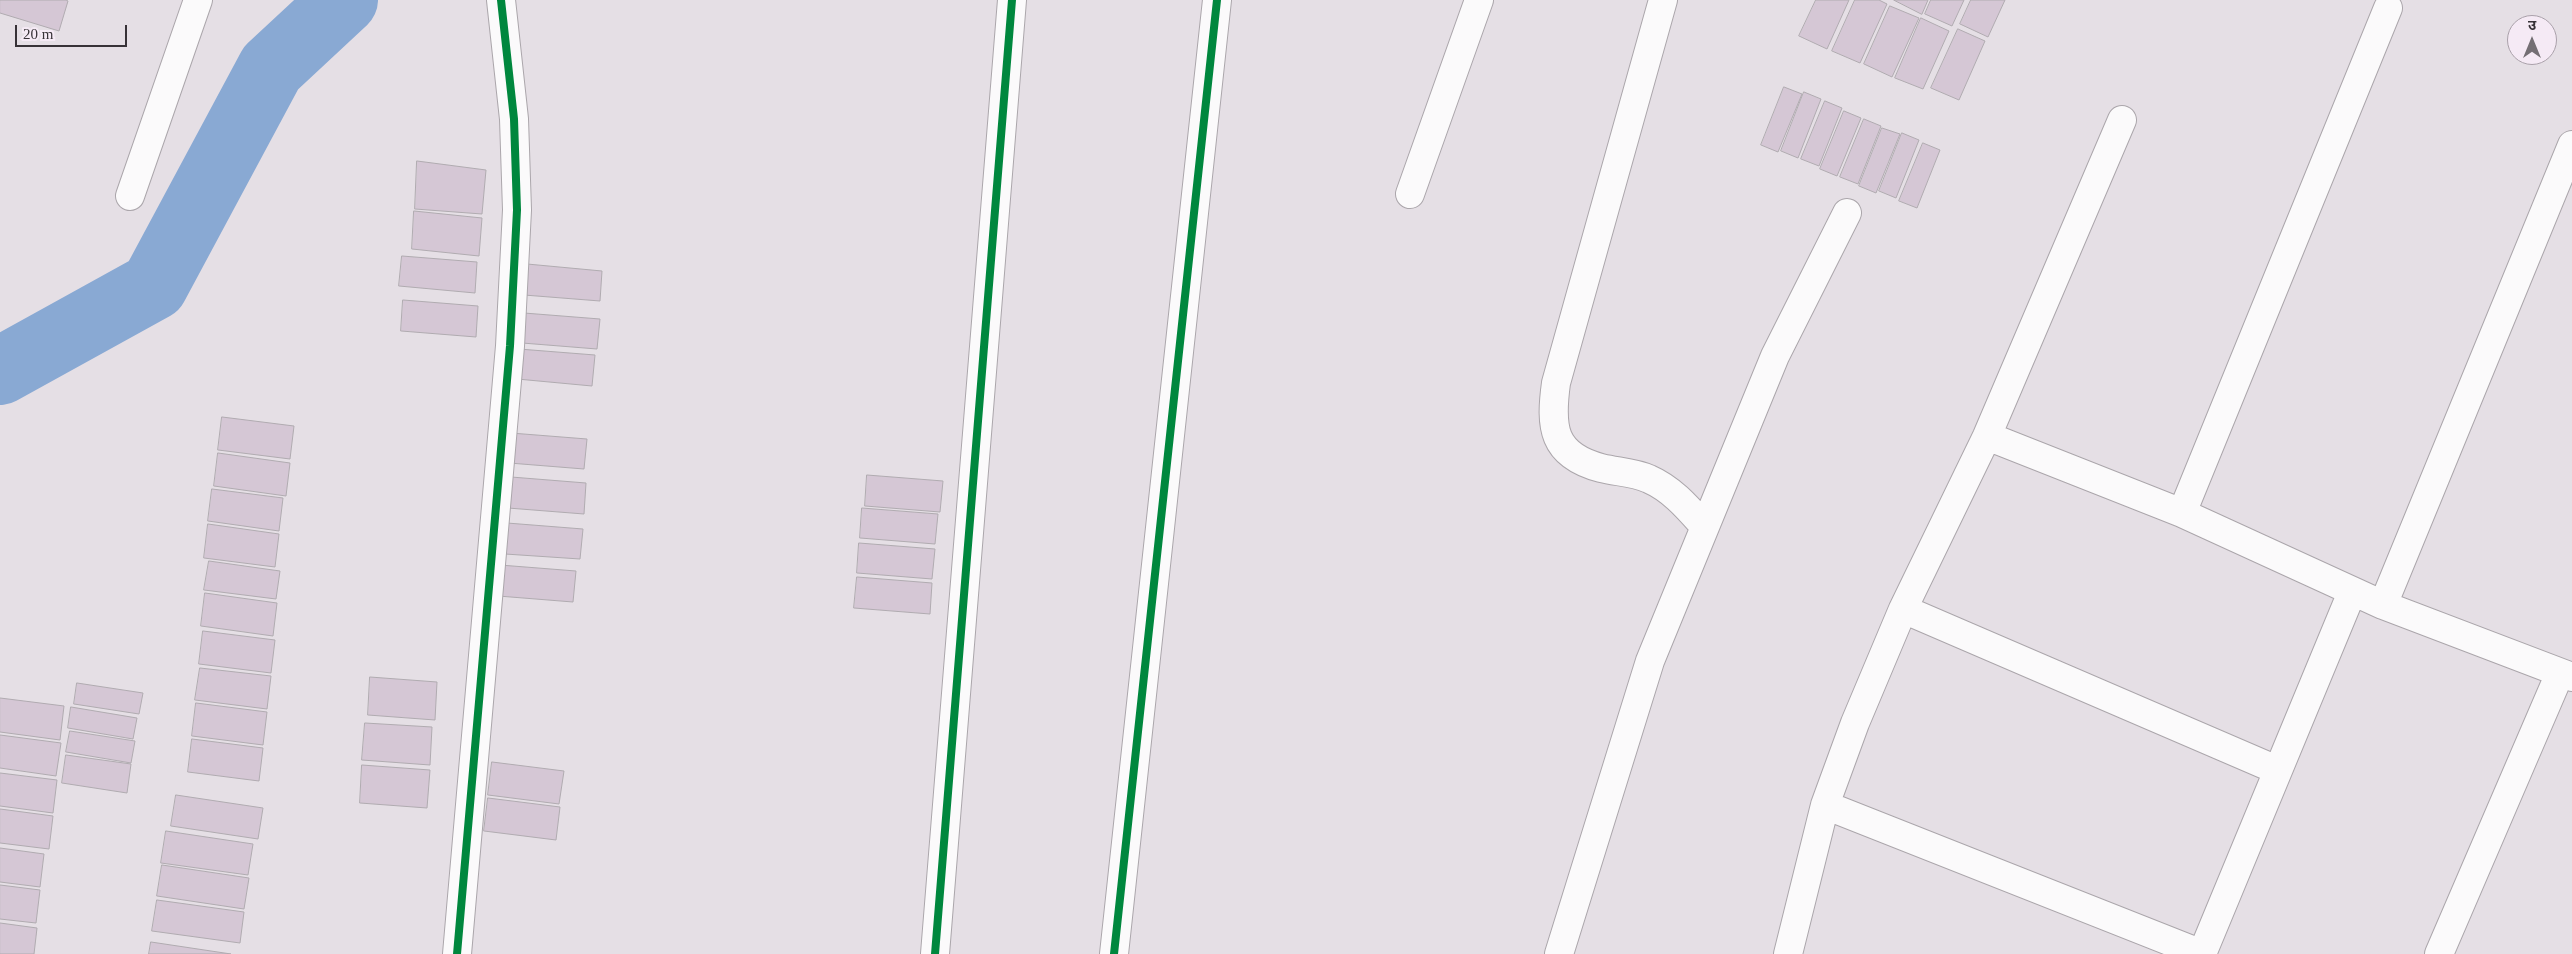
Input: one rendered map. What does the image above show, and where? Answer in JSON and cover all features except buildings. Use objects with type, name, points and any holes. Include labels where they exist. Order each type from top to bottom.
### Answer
[{"type":"street","points":[[130,196],[198,0]]},
{"type":"street","points":[[457,954],[510,346],[517,210],[514,119],[501,0]]},
{"type":"street","points":[[936,954],[1012,0]]},
{"type":"street","points":[[1114,954],[1217,0]]},
{"type":"street","points":[[1410,194],[1479,0]]},
{"type":"street","points":[[1663,0],[1556,383],[1553,420],[1561,446],[1571,456],[1601,468],[1649,479],[1676,496],[1704,526]]},
{"type":"street","points":[[2182,513],[2388,8]]},
{"type":"street","points":[[1788,954],[1825,805],[1855,723],[1903,609],[1987,436],[2122,120]]},
{"type":"street","points":[[2383,605],[2572,145]]},
{"type":"street","points":[[1559,954],[1650,661],[1704,526],[1776,356],[1847,213]]},
{"type":"street","points":[[1987,436],[2182,513],[2383,605],[2566,675],[2439,954]]},
{"type":"street","points":[[1825,805],[2202,954],[2352,592]]},
{"type":"street","points":[[1903,609],[2277,770]]},
{"type":"waterway","points":[[0,371],[154,286],[271,68],[344,0]]},
{"type":"cycle path","points":[[457,954],[510,346],[517,210],[514,119],[501,0]]},
{"type":"cycle path","points":[[935,954],[1012,0]]},
{"type":"cycle path","points":[[1114,954],[1217,0]]}]
